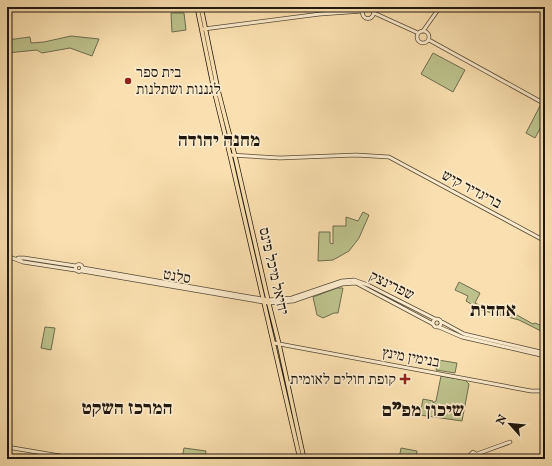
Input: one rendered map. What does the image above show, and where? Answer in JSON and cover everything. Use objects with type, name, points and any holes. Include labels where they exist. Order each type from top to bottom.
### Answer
[{"type":"main road","points":[[197,7],[204,29]]},
{"type":"main road","points":[[200,7],[216,90]]},
{"type":"main road","name":"יחיאל מיכל פינס","points":[[216,90],[230,155],[266,301],[270,310],[281,351],[304,459]]},
{"type":"main road","name":"יחיאל מיכל פינס","points":[[216,90],[235,156],[300,459]]},
{"type":"main road","points":[[281,351],[282,347],[285,345]]},
{"type":"street","points":[[204,29],[320,14],[363,11],[370,7],[374,13],[418,33],[423,31],[440,7]]},
{"type":"street","points":[[363,11],[367,18],[371,18],[374,13]]},
{"type":"street","points":[[423,31],[429,34],[429,40]]},
{"type":"street","points":[[418,33],[418,40],[420,42],[424,43],[429,40]]},
{"type":"street","points":[[429,40],[545,104]]},
{"type":"street","points":[[230,155],[235,156]]},
{"type":"street","name":"בריגדיר קיש","points":[[235,156],[280,158],[356,155],[389,157],[545,240]]},
{"type":"street","points":[[7,256],[16,259],[24,258],[76,268],[79,265],[82,269],[78,272],[76,268]]},
{"type":"street","name":"סלנט","points":[[82,269],[266,301]]},
{"type":"street","name":"שפרינצק","points":[[266,301],[292,298],[342,281],[354,280],[368,285],[435,319]]},
{"type":"street","name":"שפרינצק","points":[[266,301],[275,303],[293,301],[342,284],[356,283],[433,324]]},
{"type":"street","points":[[270,310],[272,304],[275,303]]},
{"type":"street","points":[[545,353],[464,334],[439,319],[435,319],[433,324],[450,333],[545,356]]},
{"type":"street","points":[[439,327],[442,322]]},
{"type":"street","name":"בנימין מינץ","points":[[274,343],[531,391],[545,391]]},
{"type":"street","points":[[464,459],[476,457],[477,454],[510,442]]},
{"type":"street","points":[[7,447],[58,457],[78,459]]},
{"type":"street","points":[[472,458],[470,454],[472,452],[477,454]]},
{"type":"green space","points":[[171,13],[184,13],[186,30],[172,32]]},
{"type":"green space","points":[[71,36],[99,39],[92,56],[70,48],[42,53],[37,50],[7,53],[7,40],[30,37],[31,43],[44,42]]},
{"type":"green space","points":[[433,53],[465,70],[453,92],[421,74]]},
{"type":"green space","points":[[542,102],[545,104],[545,119],[535,138],[526,133]]},
{"type":"green space","points":[[363,212],[369,215],[359,238],[349,251],[333,260],[318,261],[319,232],[330,232],[330,243],[333,244],[333,226],[346,226],[346,217],[358,221]]},
{"type":"green space","points":[[459,282],[480,293],[475,303],[487,309],[489,305],[508,310],[533,324],[535,323],[545,327],[545,333],[519,320],[481,310],[466,301],[468,296],[455,290]]},
{"type":"green space","points":[[337,288],[343,288],[338,313],[334,313],[323,318],[317,315],[313,297]]},
{"type":"green space","points":[[45,327],[55,328],[51,350],[41,348]]},
{"type":"green space","points":[[438,360],[457,363],[455,373],[436,370]]},
{"type":"green space","points":[[441,376],[465,380],[469,384],[462,421],[420,415],[423,399],[433,401],[433,403],[436,401]]},
{"type":"green space","points":[[184,448],[206,451],[205,458],[211,459],[182,458]]},
{"type":"green space","points":[[401,448],[417,451],[416,459],[399,459]]},
{"type":"place","name":"בית ספר לגננות ושתלנות","points":[[128,81]]},
{"type":"place","name":"קופת חולים לאומית","points":[[405,379]]},
{"type":"district","name":"מחנה יהודה","points":[[219,139]]},
{"type":"district","name":"אחדות","points":[[493,309]]},
{"type":"district","name":"המרכז השקט","points":[[127,407]]},
{"type":"district","name":"שיכון מפ\"ם","points":[[423,409]]}]
